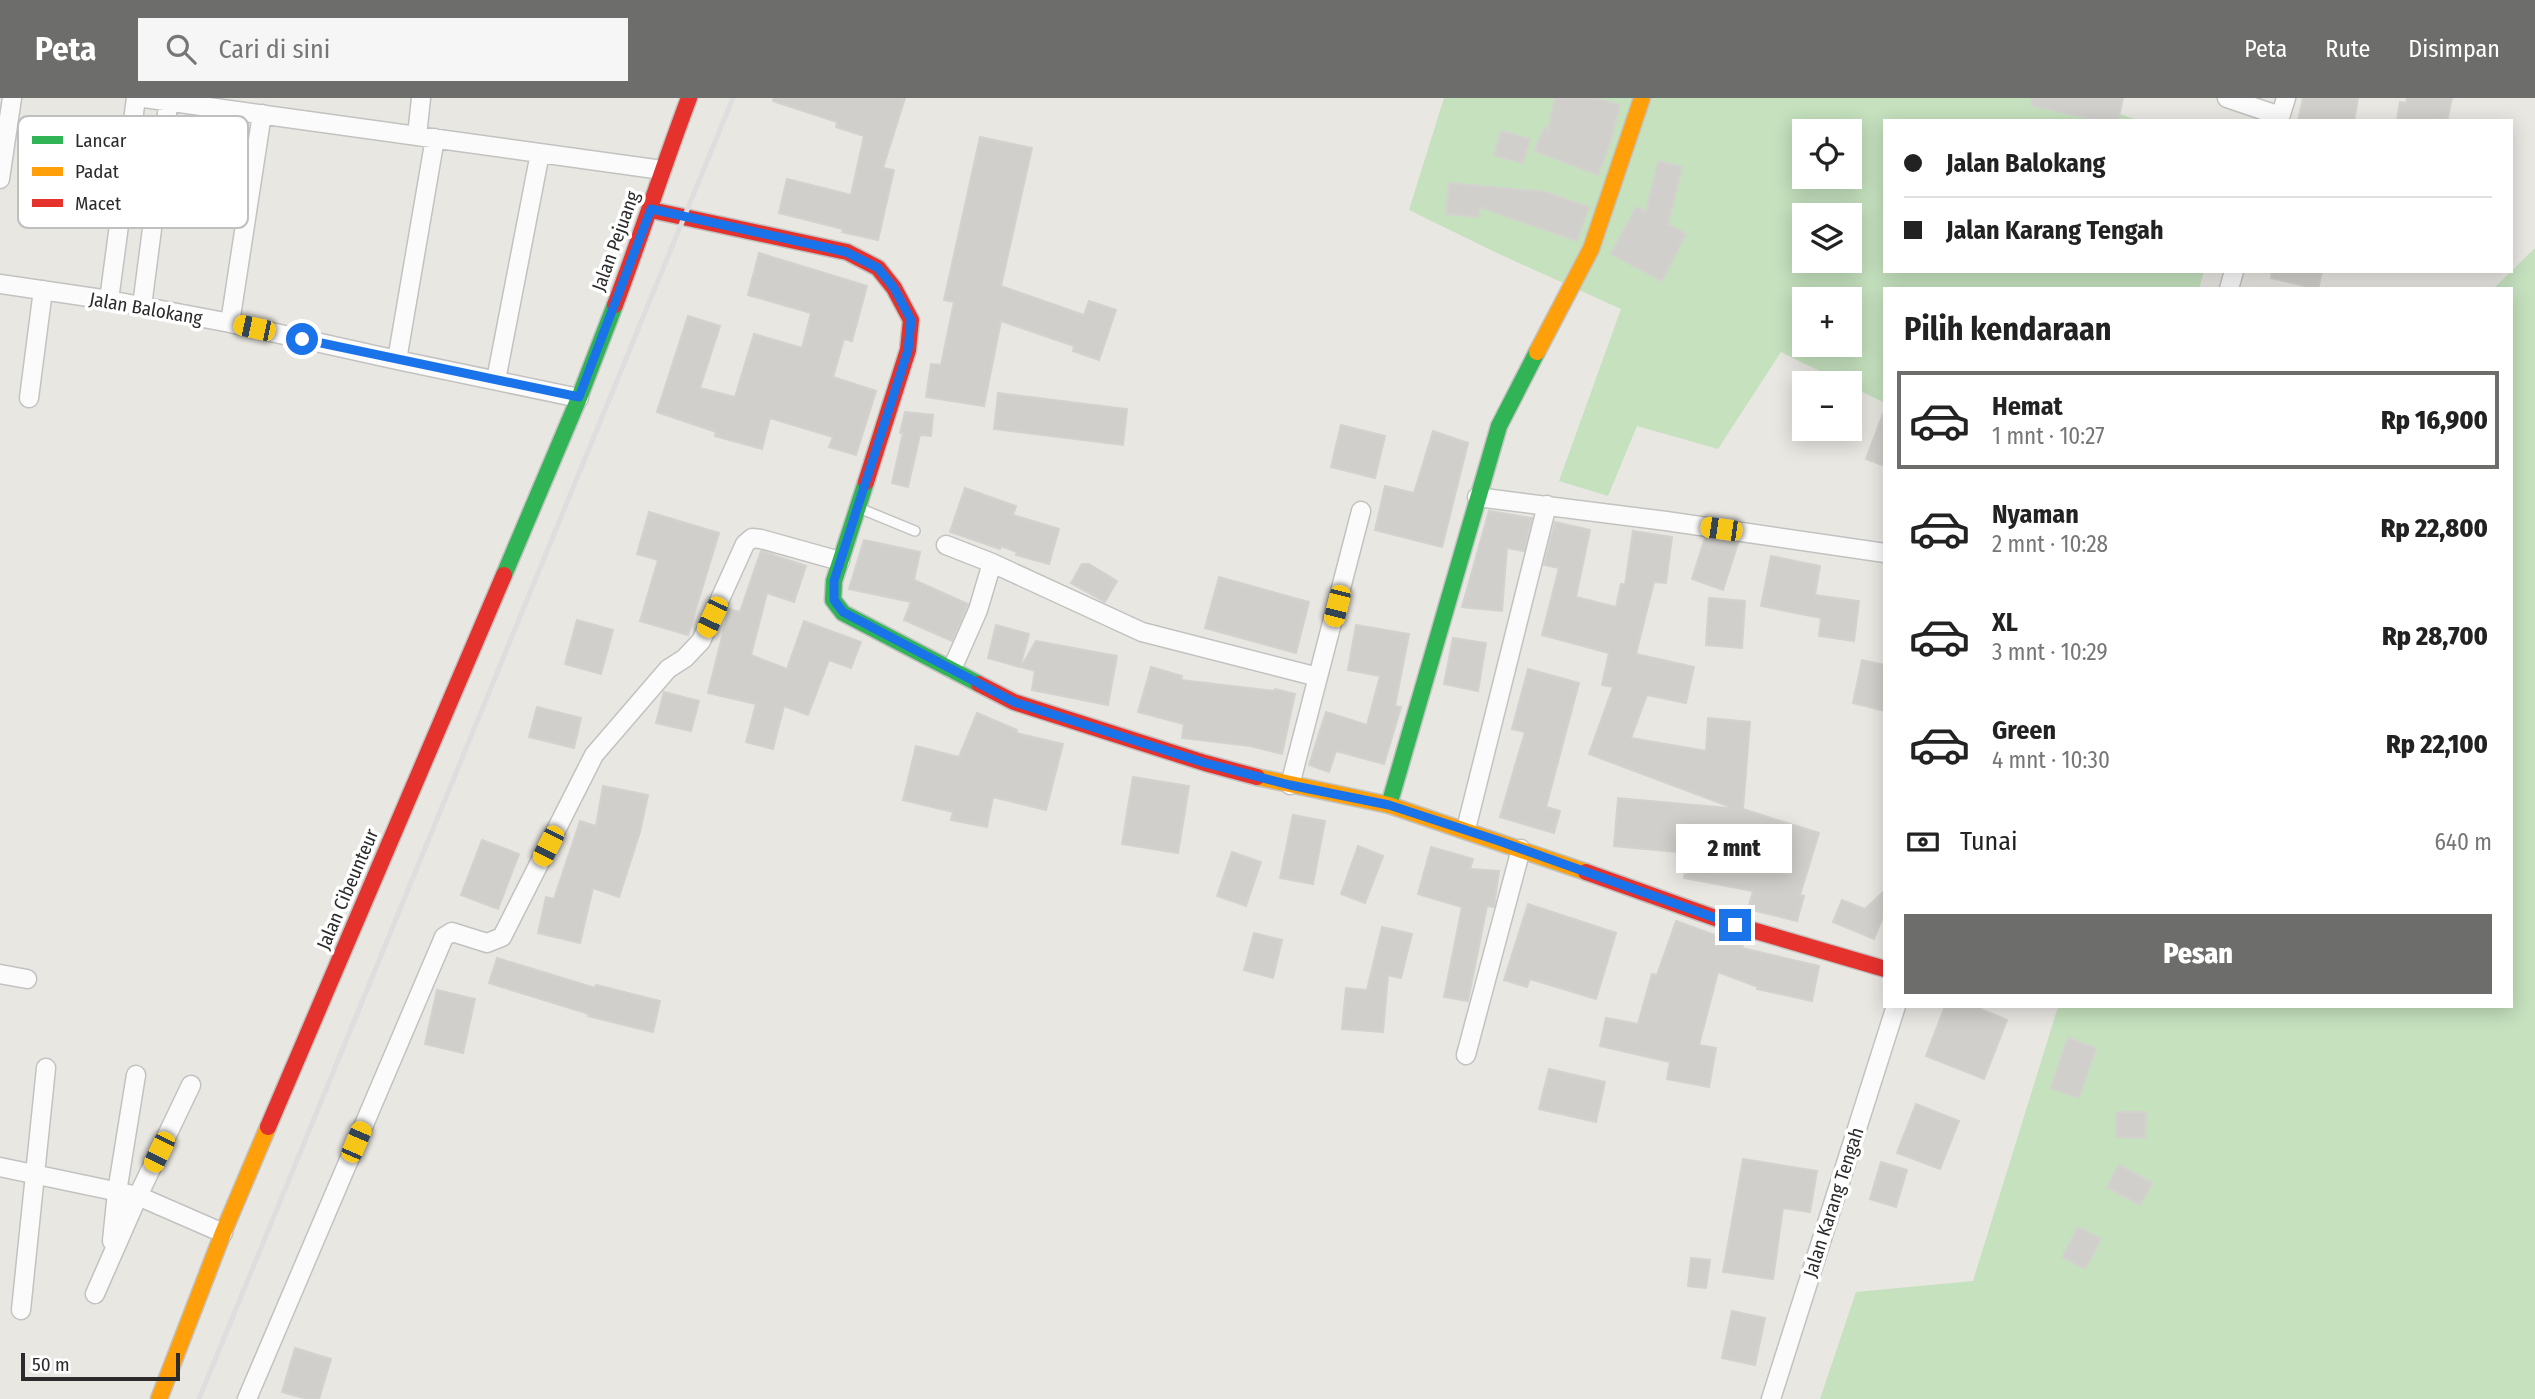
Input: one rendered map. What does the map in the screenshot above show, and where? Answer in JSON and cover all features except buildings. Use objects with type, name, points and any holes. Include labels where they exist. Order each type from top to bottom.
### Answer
[{"type":"street","points":[[0,179],[12,98]]},
{"type":"street","points":[[134,116],[136,98]]},
{"type":"street","points":[[144,98],[662,170]]},
{"type":"street","points":[[397,360],[426,137],[421,98]]},
{"type":"street","name":"Jalan Pejuang","points":[[579,397],[651,209],[688,98]]},
{"type":"street","points":[[1389,805],[1499,426],[1591,248],[1642,98]]},
{"type":"street","points":[[2227,98],[2279,118],[2286,98]]},
{"type":"street","points":[[248,205],[262,114]]},
{"type":"street","points":[[496,380],[540,153]]},
{"type":"street","points":[[651,209],[846,252],[878,268],[894,288],[911,320],[908,350],[834,581],[834,600],[843,612],[1014,702],[1205,763],[1290,785],[1389,805],[1735,925],[1883,968]]},
{"type":"street","points":[[109,300],[119,228]]},
{"type":"street","points":[[142,306],[152,228]]},
{"type":"street","points":[[230,323],[245,228]]},
{"type":"street","name":"Jalan Balokang","points":[[0,284],[109,300],[230,323],[579,397]]},
{"type":"street","points":[[29,398],[43,290]]},
{"type":"street","name":"Jalan Cibeunteur","points":[[159,1399],[223,1233],[579,397]]},
{"type":"street","points":[[1477,497],[1883,553]]},
{"type":"street","points":[[1466,830],[1548,505]]},
{"type":"street","points":[[1290,785],[1361,511]]},
{"type":"street","points":[[247,1399],[444,937],[452,932],[487,943],[502,937],[594,755],[668,670],[685,658],[701,641],[745,544],[752,538],[761,539],[839,561]]},
{"type":"street","points":[[946,545],[992,562],[1142,632],[1318,677]]},
{"type":"street","points":[[951,669],[978,610],[992,562]]},
{"type":"street","points":[[1466,1055],[1521,849]]},
{"type":"street","points":[[0,974],[27,979]]},
{"type":"street","name":"Jalan Karang Tengah","points":[[1771,1399],[1895,1008]]},
{"type":"street","points":[[21,1310],[46,1068]]},
{"type":"street","points":[[109,1261],[136,1075]]},
{"type":"street","points":[[95,1294],[191,1085]]},
{"type":"street","points":[[0,1167],[138,1196],[223,1233]]},
{"type":"lane","points":[[858,508],[915,531]]},
{"type":"green space","points":[[1444,98],[2074,98],[2134,119],[1883,119],[1883,273],[2203,273],[2200,287],[1883,287],[1883,402],[1862,392],[1862,371],[1820,371],[1781,352],[1718,449],[1637,426],[1608,496],[1559,481],[1621,309],[1409,210]]},
{"type":"green space","points":[[2535,248],[2535,1399],[1820,1399],[1856,1292],[1973,1281],[2059,1008],[2513,1008],[2513,287],[2495,287],[2509,273],[2513,273],[2513,269]]},
{"type":"railway","points":[[199,1399],[733,98]]},
{"type":"traffic: fast","points":[[504,575],[615,305]]},
{"type":"traffic: fast","points":[[1389,805],[1499,426],[1537,352]]},
{"type":"traffic: fast","points":[[866,482],[834,581],[833,600],[843,613],[979,684]]},
{"type":"traffic: slow","points":[[1537,352],[1591,249],[1642,98]]},
{"type":"traffic: slow","points":[[1257,777],[1389,805],[1586,872]]},
{"type":"traffic: slow","points":[[159,1399],[223,1233],[268,1127]]},
{"type":"traffic: jam","points":[[615,305],[689,98]]},
{"type":"traffic: jam","points":[[651,210],[847,252],[878,268],[894,288],[911,320],[908,350],[866,482]]},
{"type":"traffic: jam","points":[[268,1127],[504,575]]},
{"type":"traffic: jam","points":[[979,684],[1014,702],[1257,777]]},
{"type":"traffic: jam","points":[[1586,872],[1735,925],[1883,968]]},
{"type":"route","points":[[302,339],[579,397],[651,209],[846,252],[878,268],[894,288],[911,320],[908,350],[834,581],[834,600],[843,612],[1014,702],[1205,763],[1290,785],[1389,805],[1735,925]]}]
